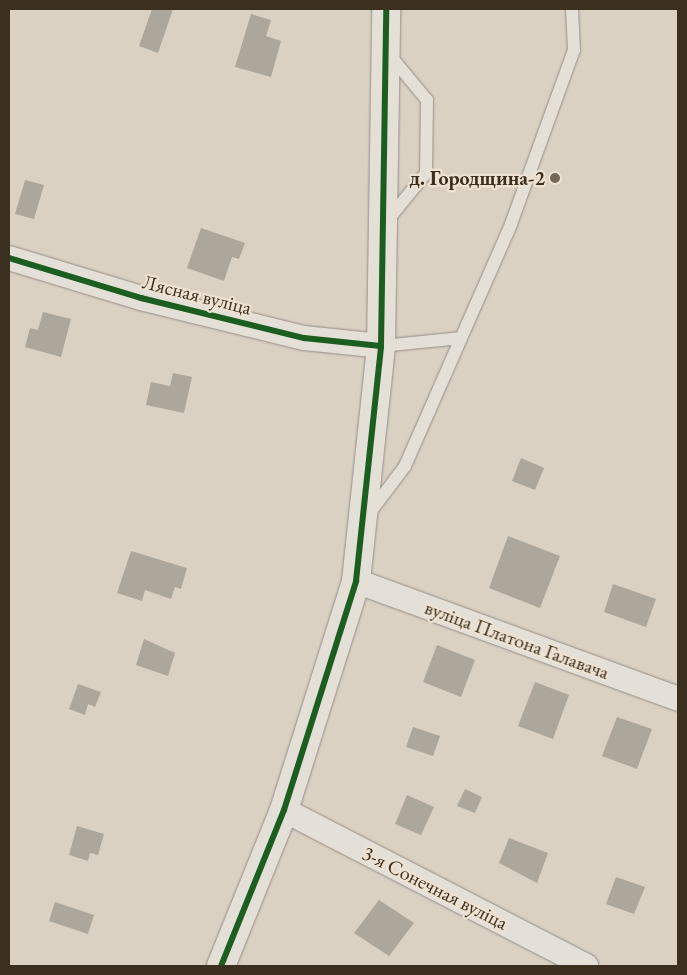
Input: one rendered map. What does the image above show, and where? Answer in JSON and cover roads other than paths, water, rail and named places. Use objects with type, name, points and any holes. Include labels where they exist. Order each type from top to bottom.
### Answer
[{"type":"street","points":[[221,966],[284,810],[356,581],[381,346],[386,9]]},
{"type":"street","name":"Лясная вуліца","points":[[9,258],[141,298],[304,338],[381,346]]},
{"type":"street","name":"вуліца Платона Галавача","points":[[356,581],[678,699]]},
{"type":"street","name":"3-я Сонечная вуліца","points":[[284,810],[586,966]]},
{"type":"lane","points":[[362,523],[405,466],[511,224],[574,50],[576,11]]},
{"type":"lane","points":[[382,227],[426,172],[426,100],[385,50]]},
{"type":"lane","points":[[381,346],[461,338]]},
{"type":"place","name":"д. Городщина-2","points":[[555,178]]}]
